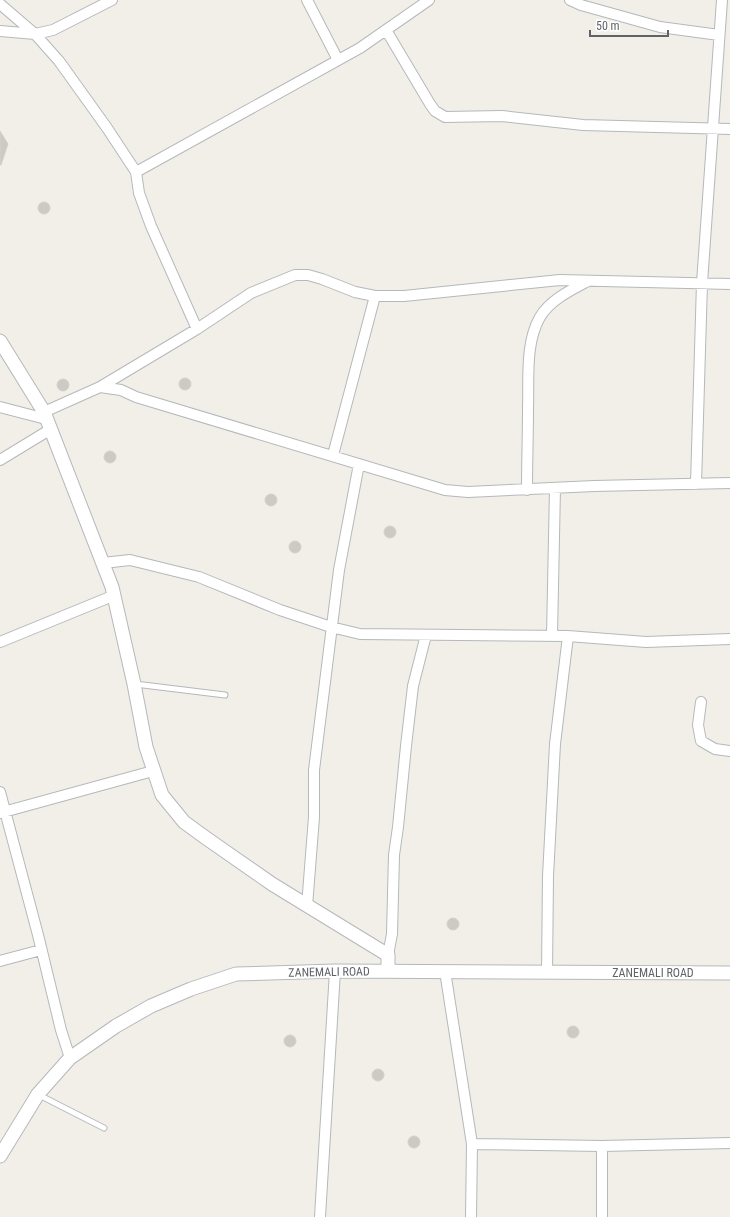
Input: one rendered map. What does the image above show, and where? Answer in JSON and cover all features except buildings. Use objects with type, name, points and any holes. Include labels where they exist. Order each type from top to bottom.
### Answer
[{"type":"street","points":[[0,31],[35,34],[53,30],[112,0]]},
{"type":"street","points":[[307,0],[338,60]]},
{"type":"street","points":[[136,172],[371,41],[428,0]]},
{"type":"street","points":[[570,0],[582,5],[660,27],[720,35]]},
{"type":"street","points":[[696,484],[702,283],[722,0]]},
{"type":"street","points":[[2,10],[35,34],[59,61],[107,128],[136,172],[140,193],[151,226],[197,329]]},
{"type":"street","points":[[386,30],[430,104],[435,111],[445,117],[488,116],[583,125],[730,129]]},
{"type":"street","points":[[0,460],[47,420],[197,329],[251,293],[295,275],[308,275],[375,296],[404,296],[560,280],[730,284]]},
{"type":"street","points":[[527,490],[529,363],[533,331],[540,316],[551,304],[564,294],[589,281]]},
{"type":"street","points":[[333,455],[375,296]]},
{"type":"street","points":[[0,341],[47,420],[115,595],[146,747],[162,795],[184,822],[272,884],[388,955]]},
{"type":"street","points":[[100,387],[121,390],[136,397],[333,455],[445,490],[468,492],[730,483]]},
{"type":"street","points":[[0,407],[47,420]]},
{"type":"street","points":[[307,906],[314,817],[314,770],[339,570],[359,464]]},
{"type":"street","points":[[552,636],[554,488]]},
{"type":"street","points":[[103,563],[130,560],[199,577],[280,610],[331,627],[360,634],[568,636],[646,642],[730,639]]},
{"type":"street","points":[[0,642],[115,595]]},
{"type":"street","points":[[388,971],[388,955],[392,934],[394,855],[406,746],[413,686],[426,635]]},
{"type":"street","points":[[547,973],[548,876],[555,744],[568,636]]},
{"type":"street","points":[[701,702],[698,725],[701,740],[715,749],[730,751]]},
{"type":"street","points":[[3,812],[153,771]]},
{"type":"street","points":[[0,792],[3,812],[41,950],[61,1030],[70,1058]]},
{"type":"street","points":[[0,961],[41,950]]},
{"type":"street","points":[[320,1217],[335,971]]},
{"type":"street","name":"ZANEMALI ROAD","points":[[0,1156],[38,1094],[70,1058],[116,1026],[152,1006],[191,989],[236,974],[335,971],[730,973]]},
{"type":"street","points":[[445,971],[472,1144],[471,1217]]},
{"type":"street","points":[[472,1144],[602,1146],[730,1143]]},
{"type":"street","points":[[602,1146],[602,1217]]},
{"type":"lane","points":[[134,684],[225,695]]},
{"type":"lane","points":[[38,1094],[104,1128]]}]
